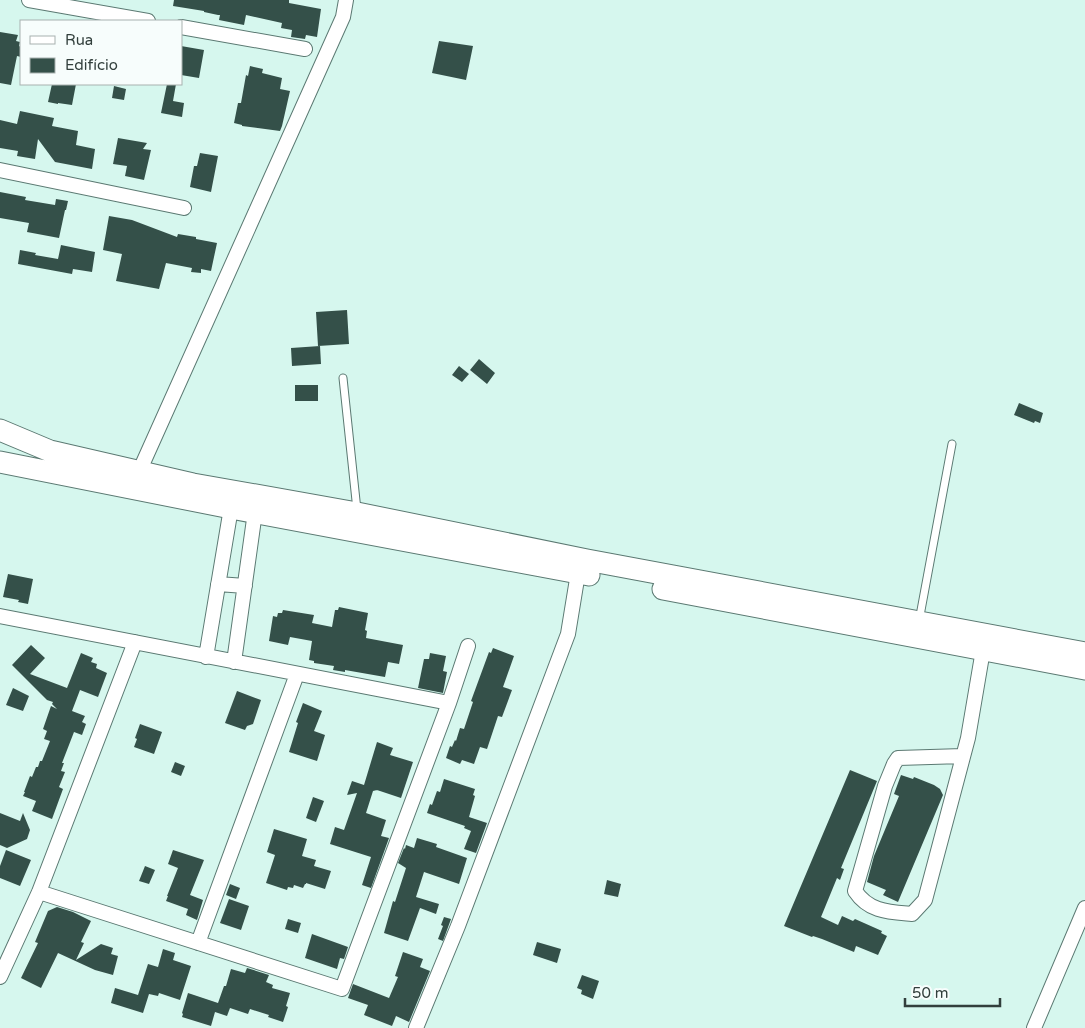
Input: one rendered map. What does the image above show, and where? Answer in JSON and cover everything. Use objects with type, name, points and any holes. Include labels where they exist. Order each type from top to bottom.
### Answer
[{"type":"main road","points":[[0,430],[50,451],[193,484],[357,513],[587,560],[1085,653]]},
{"type":"main road","points":[[0,462],[231,508],[1085,669]]},
{"type":"street","points":[[29,0],[142,20]]},
{"type":"street","points":[[139,472],[343,17],[346,0]]},
{"type":"street","points":[[182,27],[305,49]]},
{"type":"street","points":[[0,170],[184,208]]},
{"type":"street","points":[[206,657],[231,508]]},
{"type":"street","points":[[234,662],[255,512]]},
{"type":"street","points":[[416,1028],[458,926],[568,634],[578,573]]},
{"type":"street","points":[[218,584],[245,586]]},
{"type":"street","points":[[0,616],[448,703]]},
{"type":"street","points":[[0,978],[38,892],[135,642]]},
{"type":"street","points":[[38,892],[342,989],[468,646]]},
{"type":"street","points":[[963,756],[898,758],[885,786],[854,891],[861,900],[881,911],[912,914],[925,900],[968,738],[983,650]]},
{"type":"street","points":[[198,943],[297,674]]},
{"type":"street","points":[[1034,1028],[1085,908]]},
{"type":"lane","points":[[343,378],[357,513]]},
{"type":"lane","points":[[918,622],[952,444]]},
{"type":"building","points":[[174,0],[289,0],[289,3],[321,9],[317,37],[306,35],[305,39],[291,37],[292,30],[281,28],[282,23],[246,15],[244,25],[219,20],[220,15],[173,6]]},
{"type":"building","points":[[0,32],[18,35],[16,41],[20,42],[20,57],[17,56],[11,85],[0,83]]},
{"type":"building","points":[[439,41],[473,46],[466,80],[432,73]]},
{"type":"building","points":[[182,46],[204,50],[199,78],[182,75]]},
{"type":"building","points":[[250,66],[263,69],[262,73],[282,78],[280,89],[290,91],[280,131],[242,126],[234,123],[238,103],[241,103],[246,75],[248,76]]},
{"type":"building","points":[[52,85],[76,85],[72,105],[48,102]]},
{"type":"building","points":[[167,85],[176,85],[173,101],[184,103],[182,117],[161,113]]},
{"type":"building","points":[[114,86],[126,89],[124,100],[112,98]]},
{"type":"building","points":[[20,111],[54,118],[52,126],[78,131],[76,145],[95,149],[92,169],[55,162],[38,139],[35,159],[17,156],[18,151],[0,148],[0,120],[17,124]]},
{"type":"building","points":[[118,138],[147,143],[143,149],[151,150],[144,180],[125,176],[127,166],[113,164]]},
{"type":"building","points":[[200,153],[218,156],[211,192],[190,187],[194,166],[197,166]]},
{"type":"building","points":[[0,192],[26,197],[25,200],[55,205],[56,199],[68,201],[59,238],[27,232],[29,223],[0,218]]},
{"type":"building","points":[[109,216],[132,220],[177,237],[178,234],[217,243],[211,271],[201,269],[201,273],[191,272],[192,268],[166,263],[159,289],[116,281],[122,254],[103,250]]},
{"type":"building","points":[[61,245],[95,252],[92,272],[73,269],[72,274],[18,264],[20,250],[58,259]]},
{"type":"building","points":[[347,310],[349,344],[318,346],[316,312]]},
{"type":"building","points":[[320,346],[321,364],[292,366],[291,348]]},
{"type":"building","points":[[479,359],[495,373],[487,384],[470,370]]},
{"type":"building","points":[[459,366],[469,374],[462,382],[452,375]]},
{"type":"building","points":[[295,385],[318,385],[318,401],[295,401]]},
{"type":"building","points":[[1019,403],[1043,413],[1040,423],[1035,421],[1034,423],[1014,415]]},
{"type":"building","points":[[8,574],[33,579],[28,604],[3,597]]},
{"type":"building","points":[[339,607],[368,613],[365,630],[367,631],[366,638],[403,645],[399,664],[388,662],[385,677],[345,670],[345,672],[333,670],[334,666],[314,663],[314,661],[309,660],[312,641],[290,637],[288,645],[269,641],[273,616],[277,617],[278,613],[282,613],[283,610],[314,615],[312,623],[332,627],[335,610],[338,610]]},
{"type":"building","points":[[31,645],[45,658],[30,674],[67,688],[81,653],[93,658],[91,662],[97,664],[96,668],[107,673],[98,697],[80,690],[72,711],[85,716],[82,722],[86,724],[82,735],[74,732],[62,763],[64,763],[61,771],[65,772],[59,787],[63,789],[52,819],[32,811],[36,801],[23,796],[30,776],[32,777],[36,767],[42,761],[50,741],[44,739],[47,731],[43,729],[51,706],[57,709],[52,704],[53,702],[47,700],[12,665]]},
{"type":"building","points":[[493,648],[514,656],[503,687],[512,690],[502,717],[498,716],[487,749],[480,747],[474,764],[462,760],[460,764],[446,758],[450,746],[452,747],[456,741],[460,728],[464,729],[473,702],[471,701],[489,652],[491,653]]},
{"type":"building","points":[[430,653],[446,656],[443,671],[447,672],[443,693],[418,688],[424,659],[429,659]]},
{"type":"building","points":[[13,688],[29,696],[23,711],[6,705]]},
{"type":"building","points":[[237,691],[261,700],[253,724],[247,726],[245,730],[225,723]]},
{"type":"building","points":[[303,703],[322,711],[314,731],[325,735],[317,761],[289,752],[298,723],[296,722]]},
{"type":"building","points":[[140,724],[162,732],[154,754],[134,747]]},
{"type":"building","points":[[377,742],[393,748],[390,755],[413,762],[401,798],[377,790],[373,791],[366,813],[386,820],[381,836],[389,838],[371,888],[362,885],[371,857],[330,844],[335,827],[344,830],[357,793],[347,795],[352,781],[364,785]]},
{"type":"building","points":[[175,762],[185,766],[181,776],[171,772]]},
{"type":"building","points":[[850,770],[877,781],[841,868],[844,869],[840,880],[837,878],[821,917],[838,925],[842,916],[853,921],[855,919],[882,931],[881,933],[887,936],[878,955],[856,946],[854,952],[784,926]]},
{"type":"building","points":[[901,775],[913,779],[914,777],[934,785],[940,789],[943,795],[898,902],[883,895],[886,890],[867,882],[874,856],[899,796],[894,794]]},
{"type":"building","points":[[444,779],[475,789],[469,817],[487,823],[476,853],[464,849],[471,831],[464,828],[465,826],[427,813],[437,791],[440,792]]},
{"type":"building","points":[[313,797],[324,801],[316,822],[306,818]]},
{"type":"building","points":[[0,813],[20,821],[23,813],[30,830],[27,839],[7,848],[0,845]]},
{"type":"building","points":[[274,829],[307,839],[302,856],[316,860],[314,866],[331,871],[325,889],[306,883],[303,888],[294,885],[293,888],[288,887],[287,890],[266,883],[275,855],[267,852]]},
{"type":"building","points":[[417,838],[437,844],[436,847],[467,858],[459,884],[424,872],[416,897],[439,904],[436,914],[420,908],[408,941],[384,933],[393,901],[395,902],[406,868],[398,863],[406,845],[414,848]]},
{"type":"building","points":[[6,850],[31,860],[20,886],[0,878],[0,866]]},
{"type":"building","points":[[173,850],[204,860],[190,895],[203,900],[197,920],[186,915],[188,909],[166,901],[178,868],[168,864]]},
{"type":"building","points":[[145,866],[155,870],[149,884],[139,881]]},
{"type":"building","points":[[607,880],[621,884],[618,897],[604,894]]},
{"type":"building","points":[[230,884],[240,888],[236,899],[226,895]]},
{"type":"building","points":[[229,899],[249,906],[241,930],[220,923]]},
{"type":"building","points":[[57,907],[91,921],[81,942],[84,943],[76,960],[101,944],[113,948],[111,954],[118,956],[113,975],[95,970],[58,953],[41,988],[21,978],[38,943],[35,942],[48,911]]},
{"type":"building","points":[[444,917],[451,919],[443,941],[438,939]]},
{"type":"building","points":[[288,919],[301,923],[298,933],[285,929]]},
{"type":"building","points":[[312,934],[348,947],[344,959],[340,958],[337,969],[305,958]]},
{"type":"building","points":[[537,942],[561,949],[557,963],[533,955]]},
{"type":"building","points":[[163,949],[175,953],[173,960],[191,966],[180,1000],[159,993],[158,996],[149,994],[143,1013],[111,1003],[115,988],[138,995],[148,964],[158,967]]},
{"type":"building","points":[[403,952],[423,959],[420,967],[430,971],[409,1022],[396,1016],[392,1026],[364,1015],[368,1005],[348,998],[353,984],[389,998],[398,977],[395,976]]},
{"type":"building","points":[[247,968],[269,975],[266,982],[273,985],[272,988],[290,993],[283,1022],[250,1009],[248,1014],[230,1008],[227,1016],[215,1012],[211,1026],[182,1017],[188,993],[218,1003],[231,969],[245,973]]},
{"type":"building","points":[[582,975],[599,981],[593,999],[581,994],[582,990],[577,988]]}]
